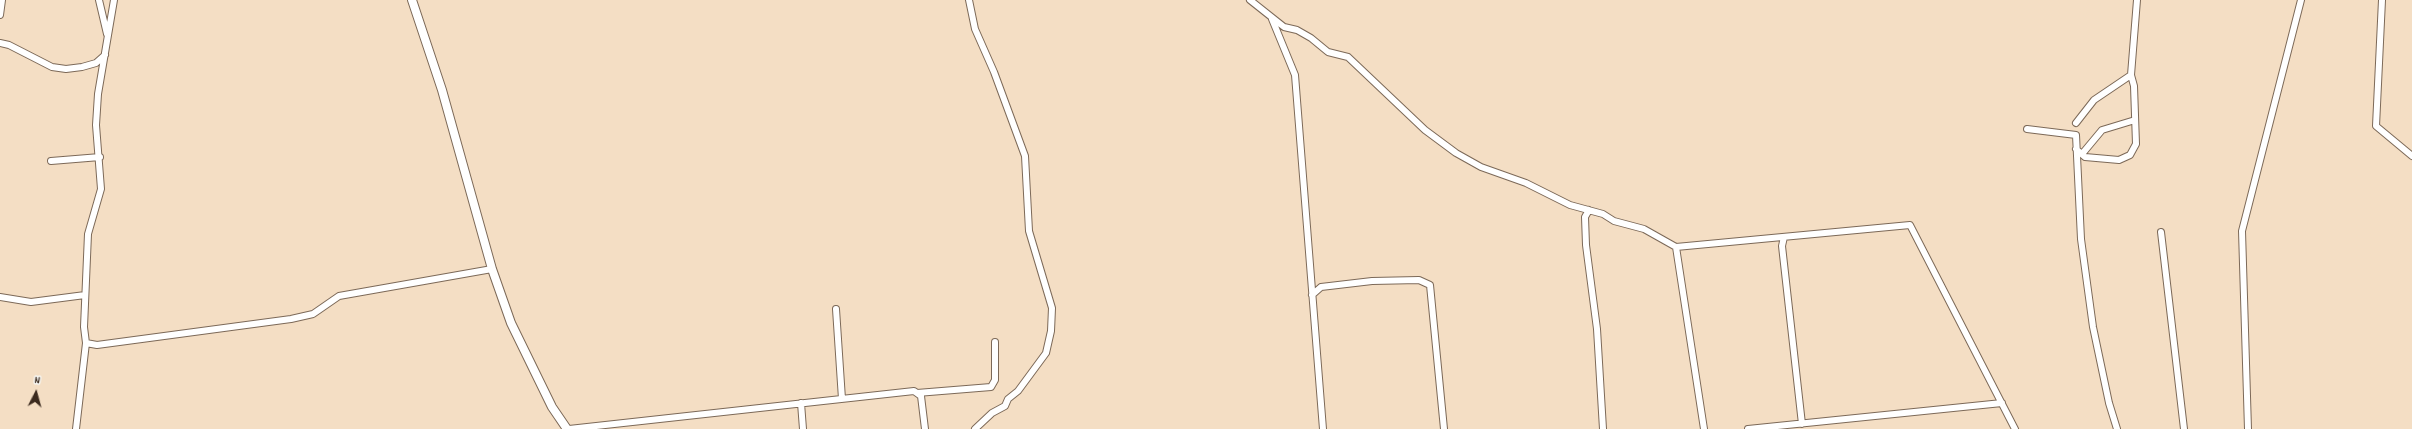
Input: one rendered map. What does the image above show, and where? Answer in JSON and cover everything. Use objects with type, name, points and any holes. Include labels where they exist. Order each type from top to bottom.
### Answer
[{"type":"street","points":[[0,15],[2,0]]},
{"type":"street","points":[[99,0],[108,38]]},
{"type":"street","points":[[76,429],[86,343],[84,327],[88,234],[101,189],[100,157],[96,125],[98,94],[114,0]]},
{"type":"street","points":[[412,0],[451,120],[492,269],[511,323],[552,407],[568,429],[914,391],[917,393],[991,386],[995,380],[995,342]]},
{"type":"street","points":[[969,0],[975,29],[1000,87],[1025,156],[1029,231],[1052,308],[1051,331],[1046,353],[1018,391],[1008,399],[1005,406],[992,413],[975,429]]},
{"type":"street","points":[[1250,0],[1284,27],[1298,30],[1311,38],[1328,52],[1348,57],[1425,130],[1456,153],[1481,167],[1526,183],[1570,205],[1589,210],[1614,221],[1644,229],[1676,247],[1910,225],[2015,429]]},
{"type":"street","points":[[2076,148],[2085,157],[2119,160],[2130,155],[2136,144],[2134,86],[2131,75],[2137,0]]},
{"type":"street","points":[[2248,429],[2242,231],[2301,0]]},
{"type":"street","points":[[2382,0],[2376,126],[2412,156]]},
{"type":"street","points":[[1271,18],[1295,76],[1301,134],[1323,429]]},
{"type":"street","points":[[0,43],[9,45],[52,67],[66,69],[96,63],[105,55]]},
{"type":"street","points":[[2076,123],[2094,100],[2131,75]]},
{"type":"street","points":[[2082,154],[2102,130],[2135,120]]},
{"type":"street","points":[[2027,129],[2076,135],[2081,239],[2093,327],[2109,403],[2117,429]]},
{"type":"street","points":[[51,161],[100,157]]},
{"type":"street","points":[[1589,210],[1585,217],[1586,245],[1597,330],[1603,429]]},
{"type":"street","points":[[2161,232],[2184,429]]},
{"type":"street","points":[[1784,237],[1782,246],[1802,424]]},
{"type":"street","points":[[1676,247],[1704,429]]},
{"type":"street","points":[[86,343],[97,345],[292,320],[313,314],[338,296],[492,269]]},
{"type":"street","points":[[1312,295],[1321,287],[1372,281],[1419,280],[1430,285],[1444,429]]},
{"type":"street","points":[[0,297],[32,302],[85,295]]},
{"type":"street","points":[[836,309],[842,399]]},
{"type":"street","points":[[917,393],[921,396],[925,429]]},
{"type":"street","points":[[800,403],[803,429]]},
{"type":"street","points":[[1748,429],[2002,403]]}]
